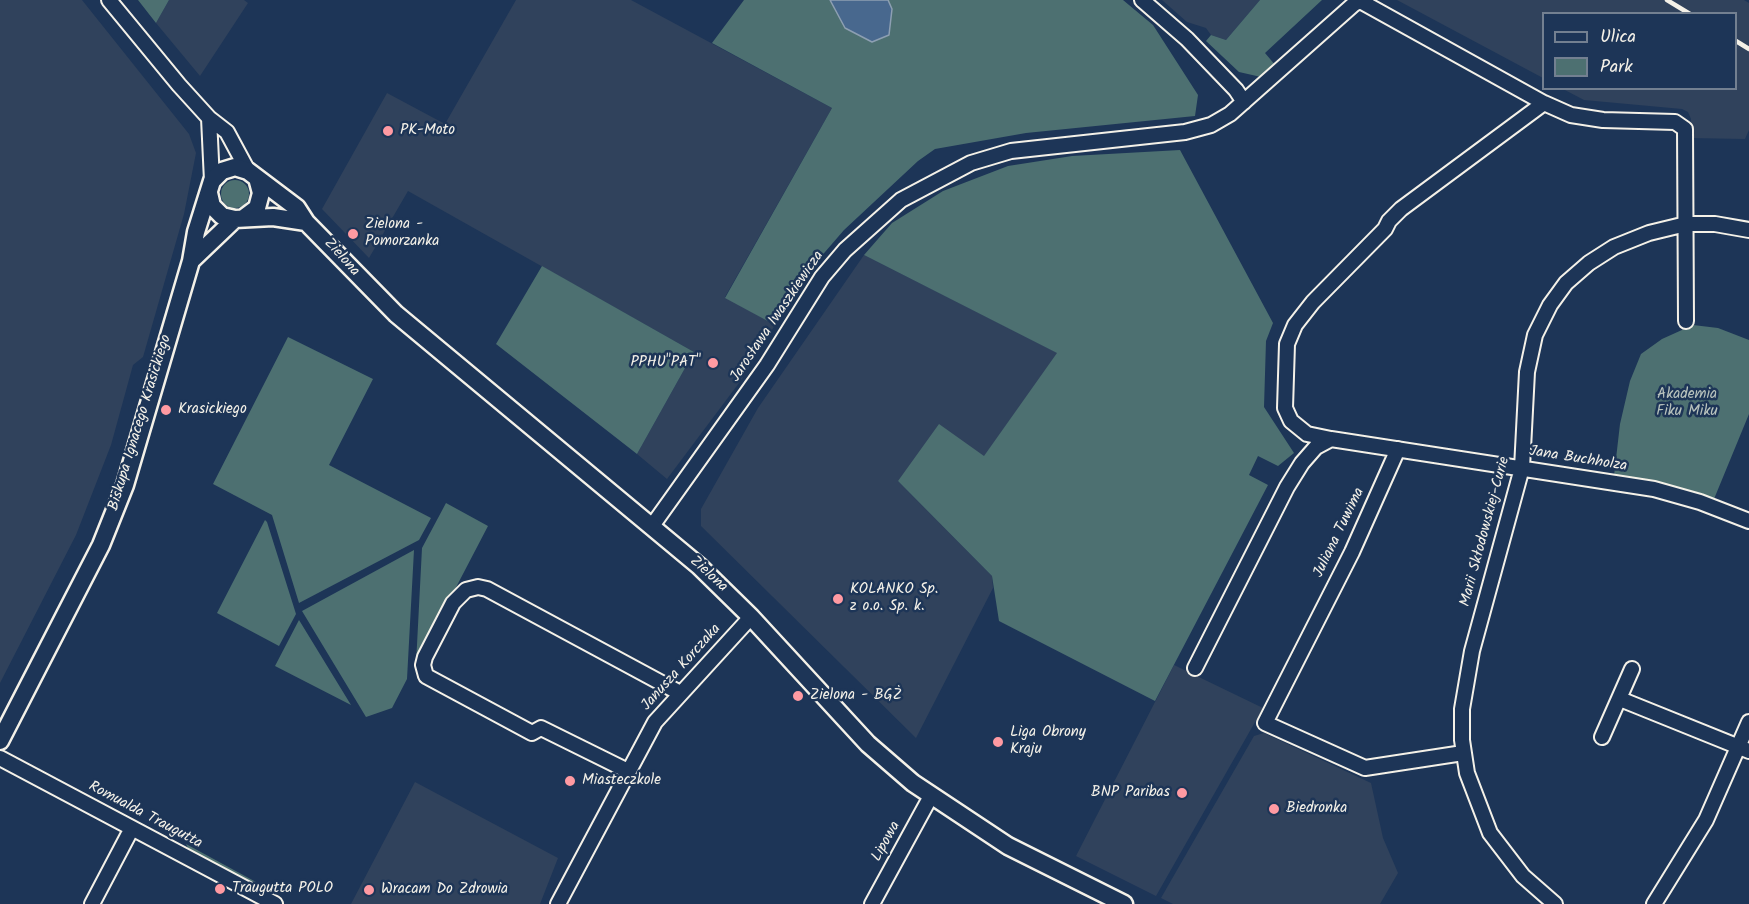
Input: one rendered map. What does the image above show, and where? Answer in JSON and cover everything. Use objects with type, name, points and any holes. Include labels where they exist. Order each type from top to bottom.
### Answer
[{"type":"street","name":"Zielona","points":[[110,0],[209,118],[227,132],[261,193],[257,208],[240,218]]},
{"type":"street","points":[[1142,0],[1187,39],[1236,90],[1244,102]]},
{"type":"street","name":"Jarosława Iwaszkiewicza","points":[[652,526],[767,365],[822,278],[853,242],[901,200],[971,163],[1011,151],[1185,132],[1211,125],[1230,114],[1354,3],[1360,1],[1544,103],[1570,115],[1603,120],[1675,122],[1685,129],[1686,224]]},
{"type":"street","points":[[1398,449],[1307,434],[1291,421],[1286,408],[1286,353],[1295,325],[1313,302],[1385,230],[1389,221],[1401,209],[1544,103]]},
{"type":"street","points":[[209,118],[212,206],[222,216],[306,222]]},
{"type":"street","points":[[211,187],[222,171],[235,167],[252,175]]},
{"type":"street","name":"Zielona","points":[[252,175],[297,208],[306,222],[396,314],[652,526],[751,617],[868,744],[931,796],[1008,846],[1124,904]]},
{"type":"street","name":"Biskupa Ignacego Krasickiego","points":[[0,741],[73,603],[105,535],[124,485],[211,187]]},
{"type":"street","name":"Biskupa Ignacego Krasickiego","points":[[191,261],[240,218]]},
{"type":"street","points":[[1686,224],[1686,321]]},
{"type":"street","name":"Marii Skłodowskiej-Curie","points":[[1555,904],[1523,876],[1495,841],[1478,806],[1463,753],[1462,709],[1472,651],[1522,468],[1530,353],[1535,335],[1550,305],[1566,283],[1602,254],[1632,239],[1686,224],[1715,224],[1749,230]]},
{"type":"street","points":[[1195,668],[1287,487],[1302,463],[1316,447],[1331,439]]},
{"type":"street","name":"Jana Buchholza","points":[[1398,449],[1661,491],[1700,502],[1749,521]]},
{"type":"street","name":"Juliana Tuwima","points":[[1398,449],[1352,552],[1265,723],[1365,768],[1463,753]]},
{"type":"street","points":[[628,771],[541,728],[532,733],[426,676],[423,665],[425,657],[453,603],[466,590],[478,587],[487,589],[680,693]]},
{"type":"street","name":"Janusza Korczaka","points":[[558,904],[655,722],[751,617]]},
{"type":"street","points":[[1602,737],[1632,669]]},
{"type":"street","points":[[1620,699],[1744,749]]},
{"type":"street","points":[[1654,904],[1706,820],[1744,749],[1749,722]]},
{"type":"street","name":"Romualda Traugutta","points":[[0,758],[275,904]]},
{"type":"street","name":"Lipowa","points":[[872,904],[931,796]]},
{"type":"street","points":[[92,904],[132,828]]},
{"type":"shaded area","points":[[0,0],[82,0],[189,134],[196,153],[184,214],[143,357],[133,365],[111,445],[76,535],[0,683]]},
{"type":"shaded area","points":[[169,0],[244,0],[248,3],[200,76],[156,23]]},
{"type":"shaded area","points":[[516,0],[631,0],[832,108],[725,297],[775,325],[742,379],[667,479],[637,454],[694,352],[408,191],[369,258],[322,209],[387,93],[445,124]]},
{"type":"shaded area","points":[[830,0],[888,0],[892,9],[889,35],[872,42],[845,28]]},
{"type":"shaded area","points":[[1162,0],[1260,0],[1226,40],[1211,35],[1206,28],[1187,22]]},
{"type":"shaded area","points":[[1397,0],[1744,0],[1749,3],[1749,130],[1745,139],[1689,138],[1691,119],[1688,112],[1682,109],[1584,100],[1565,90],[1737,90],[1737,12],[1542,12],[1542,77]]},
{"type":"shaded area","points":[[864,255],[1058,353],[984,457],[898,481],[992,576],[993,588],[916,738],[701,526],[701,509],[758,408]]},
{"type":"shaded area","points":[[1174,665],[1263,708],[1156,896],[1076,856]]},
{"type":"shaded area","points":[[1264,733],[1371,783],[1383,838],[1398,873],[1380,904],[1173,904],[1161,898],[1254,736]]},
{"type":"shaded area","points":[[415,782],[558,858],[540,904],[351,904]]},
{"type":"green space","points":[[138,0],[169,0],[156,23]]},
{"type":"green space","points":[[744,0],[1123,0],[1153,25],[1198,95],[1195,116],[1026,133],[935,149],[918,161],[844,230],[806,274],[775,325],[725,298],[832,108],[712,43]]},
{"type":"green space","points":[[1260,0],[1322,0],[1265,53],[1276,66],[1261,77],[1239,72],[1206,41],[1211,35],[1226,40]]},
{"type":"green space","points":[[1180,150],[1273,323],[1266,341],[1264,407],[1294,453],[1278,466],[1258,456],[1249,475],[1268,485],[1155,701],[999,621],[992,576],[898,481],[939,424],[984,456],[1057,353],[864,255],[892,223],[943,191],[1008,166],[1072,156]]},
{"type":"green space","points":[[235,180],[245,184],[249,194],[245,204],[235,208],[225,204],[221,194],[225,184]]},
{"type":"green space","points":[[542,266],[694,352],[637,454],[496,344]]},
{"type":"green space","name":"Akademia Fiku Miku","points":[[1693,325],[1718,328],[1749,340],[1749,414],[1714,499],[1669,485],[1614,476],[1620,424],[1630,381],[1641,354],[1662,339]]},
{"type":"green space","points":[[288,337],[373,379],[329,465],[431,518],[419,540],[299,603],[272,515],[213,484]]},
{"type":"green space","points":[[446,503],[488,526],[416,664],[422,548]]},
{"type":"green space","points":[[265,520],[296,614],[279,646],[217,613]]},
{"type":"green space","points":[[414,550],[407,679],[392,708],[366,717],[302,611]]},
{"type":"green space","points":[[299,620],[351,705],[275,666]]},
{"type":"green space","points":[[186,844],[256,882],[247,881],[190,852]]},
{"type":"railway","points":[[1667,0],[1687,12]]},
{"type":"railway","points":[[1737,42],[1749,49]]},
{"type":"place","name":"PK-Moto","points":[[388,131]]},
{"type":"place","name":"Zielona - Pomorzanka","points":[[353,234]]},
{"type":"place","name":"PPHU\"PAT\"","points":[[713,363]]},
{"type":"place","name":"Krasickiego","points":[[166,410]]},
{"type":"place","name":"KOLANKO Sp. z o.o. Sp. k.","points":[[838,599]]},
{"type":"place","name":"Zielona - BGŻ","points":[[798,696]]},
{"type":"place","name":"Liga Obrony Kraju","points":[[998,742]]},
{"type":"place","name":"Miasteczkole","points":[[570,781]]},
{"type":"place","name":"BNP Paribas","points":[[1182,793]]},
{"type":"place","name":"Biedronka","points":[[1274,809]]},
{"type":"place","name":"Traugutta POLO","points":[[220,889]]},
{"type":"place","name":"Wracam Do Zdrowia","points":[[369,890]]}]
